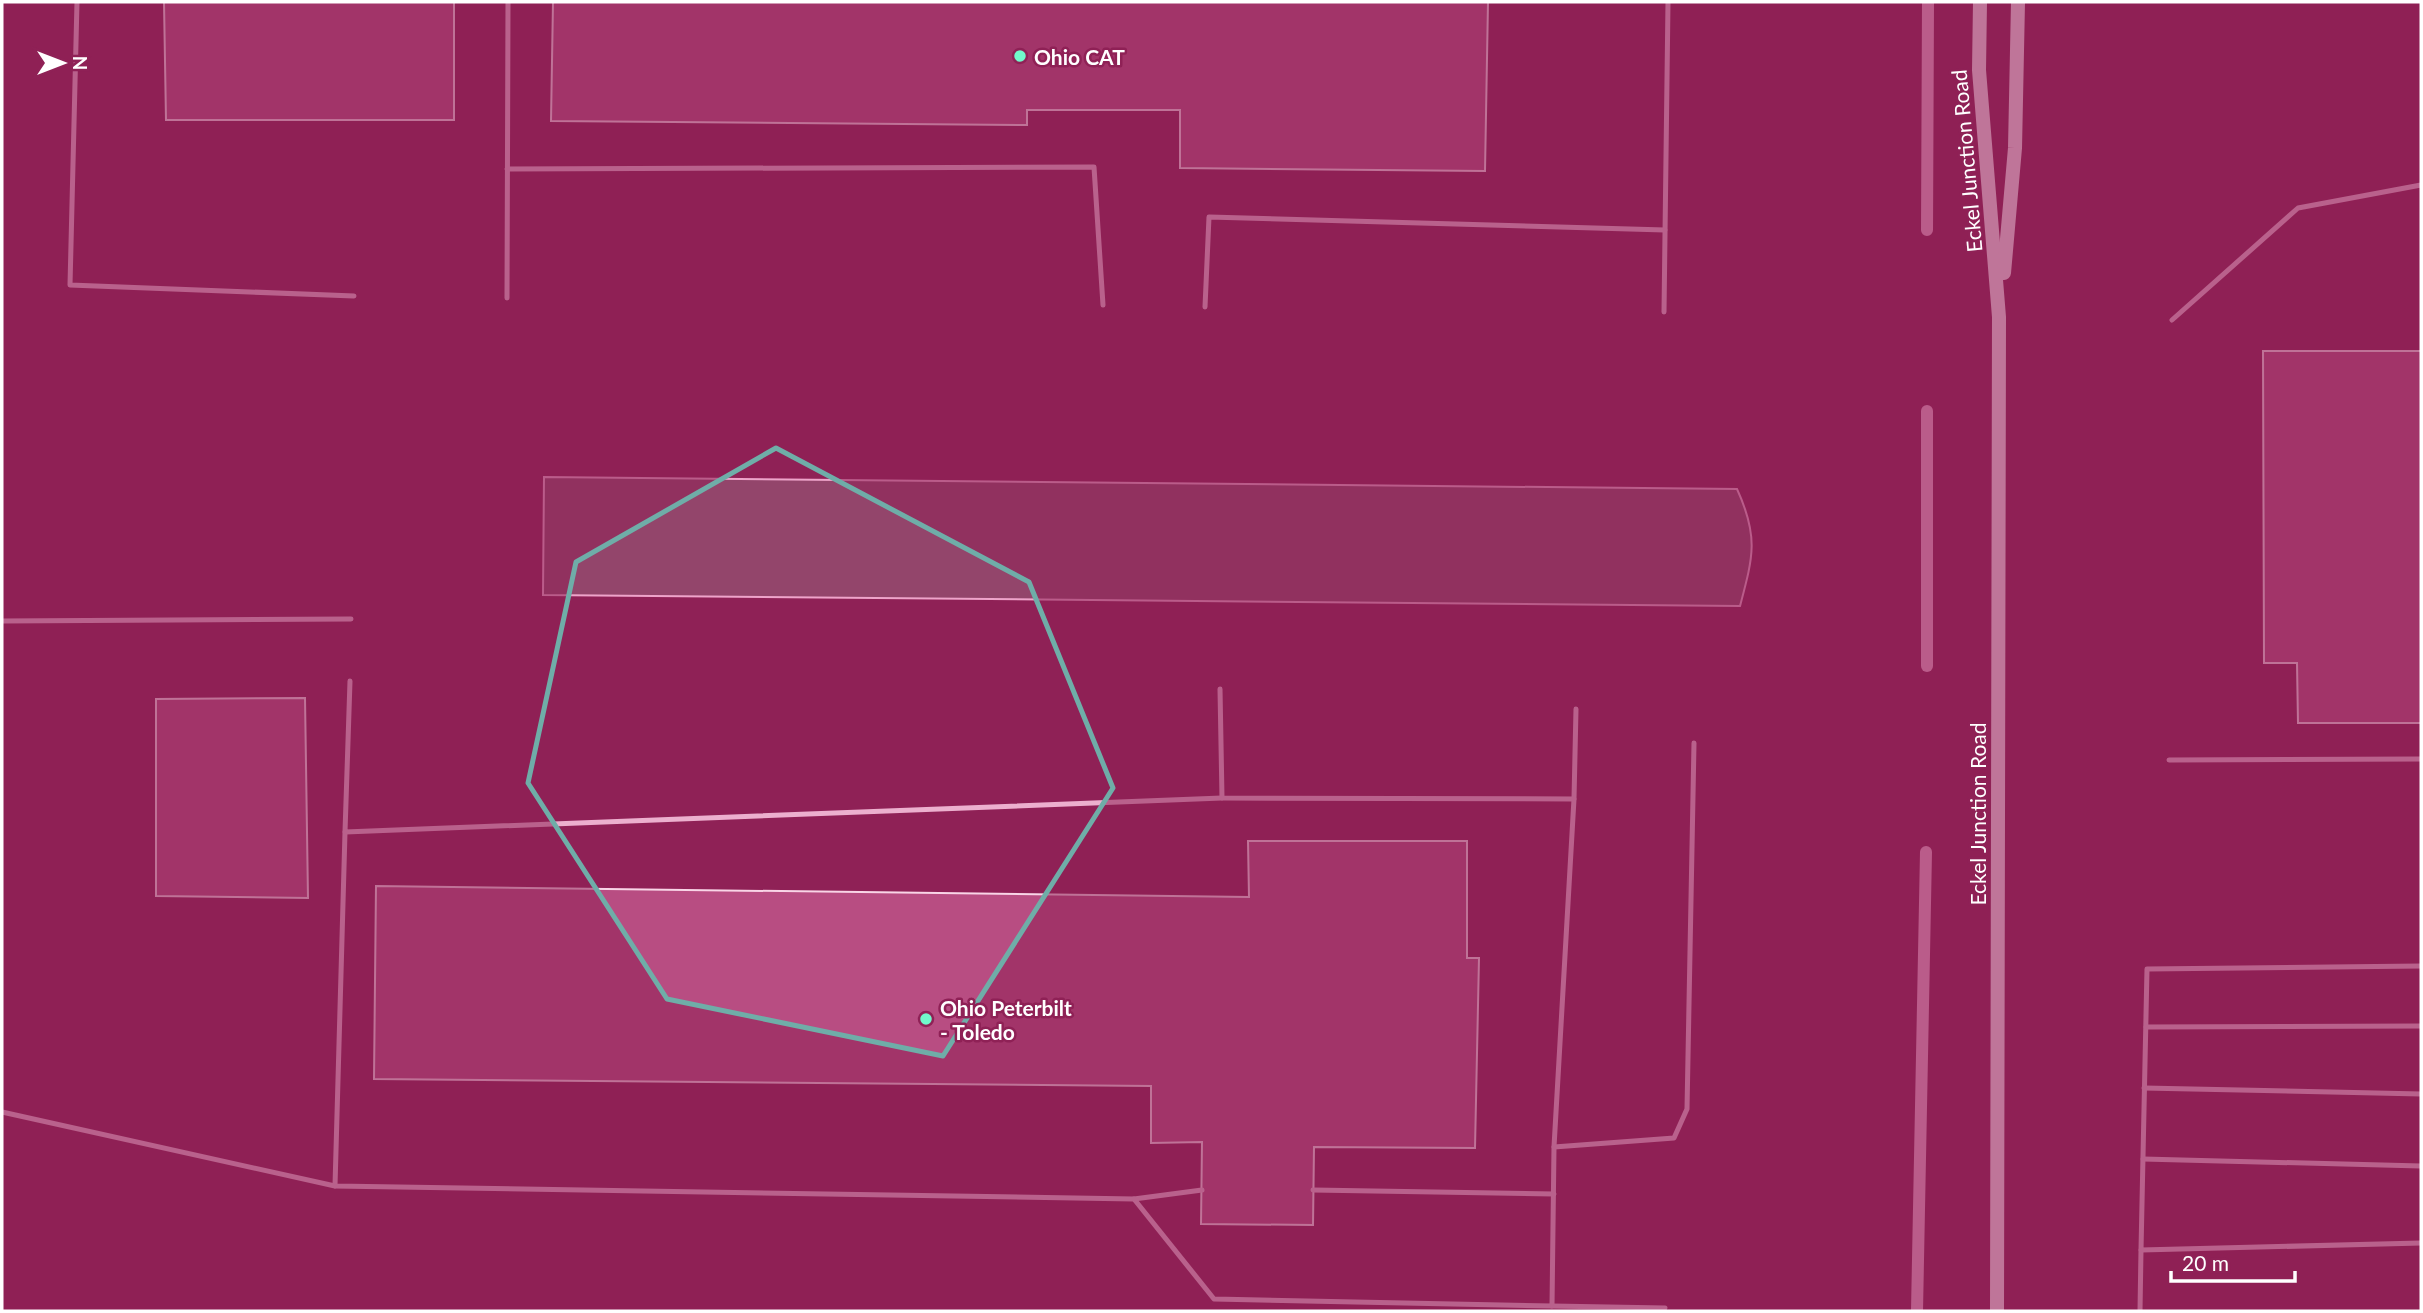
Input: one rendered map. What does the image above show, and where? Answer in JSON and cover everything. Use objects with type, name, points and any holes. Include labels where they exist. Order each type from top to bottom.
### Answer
[{"type":"street","name":"Eckel Junction Road","points":[[1980,2],[1979,69],[2000,317]]},
{"type":"street","name":"Eckel Junction Road","points":[[1997,1311],[2000,317],[2015,148],[2018,2]]},
{"type":"lane","points":[[77,2],[70,285],[354,296]]},
{"type":"lane","points":[[507,298],[508,2]]},
{"type":"lane","points":[[1664,312],[1668,2]]},
{"type":"lane","points":[[507,169],[1094,167],[1102,305]]},
{"type":"lane","points":[[2172,320],[2298,208],[2421,186]]},
{"type":"lane","points":[[1205,307],[1209,217],[1665,230]]},
{"type":"lane","points":[[2,621],[351,619]]},
{"type":"lane","points":[[335,1186],[350,681]]},
{"type":"lane","points":[[1220,689],[1222,798]]},
{"type":"lane","points":[[1552,1306],[1554,1147],[1574,799],[1576,709]]},
{"type":"lane","points":[[1554,1147],[1674,1138],[1687,1109],[1693,743]]},
{"type":"lane","points":[[2169,760],[2421,758]]},
{"type":"lane","points":[[345,832],[1222,798],[1574,799]]},
{"type":"lane","points":[[2140,1311],[2147,969],[2421,966]]},
{"type":"lane","points":[[2146,1027],[2421,1026]]},
{"type":"lane","points":[[2144,1088],[2421,1094]]},
{"type":"lane","points":[[2,1112],[335,1186],[1134,1199],[1202,1190]]},
{"type":"lane","points":[[2143,1159],[2421,1166]]},
{"type":"lane","points":[[1313,1190],[1554,1194]]},
{"type":"lane","points":[[1134,1199],[1213,1299],[1665,1308]]},
{"type":"lane","points":[[2141,1250],[2421,1243]]},
{"type":"highlighted area","points":[[776,448],[1029,582],[1113,788],[943,1056],[667,999],[528,783],[576,562]]},
{"type":"shaded area","points":[[544,477],[1737,489],[1749,521],[1752,547],[1740,606],[543,595]]},
{"type":"building","points":[[164,2],[454,2],[454,120],[166,120]]},
{"type":"building","name":"Ohio CAT","points":[[553,2],[1488,2],[1485,171],[1180,168],[1180,110],[1027,110],[1027,125],[551,121]]},
{"type":"building","points":[[2263,351],[2421,351],[2421,723],[2298,723],[2297,663],[2264,663]]},
{"type":"building","points":[[305,698],[308,898],[156,896],[156,699]]},
{"type":"building","name":"Ohio Peterbilt - Toledo","points":[[1248,841],[1467,841],[1467,958],[1479,958],[1475,1148],[1314,1147],[1313,1225],[1201,1224],[1202,1142],[1151,1143],[1151,1086],[374,1079],[376,886],[1249,897]]},
{"type":"waterway","points":[[1927,230],[1928,2]]},
{"type":"waterway","points":[[1927,411],[1927,666]]},
{"type":"waterway","points":[[1917,1311],[1926,852]]},
{"type":"place","name":"Ohio CAT","points":[[1020,56]]},
{"type":"place","name":"Ohio Peterbilt - Toledo","points":[[926,1019]]}]
